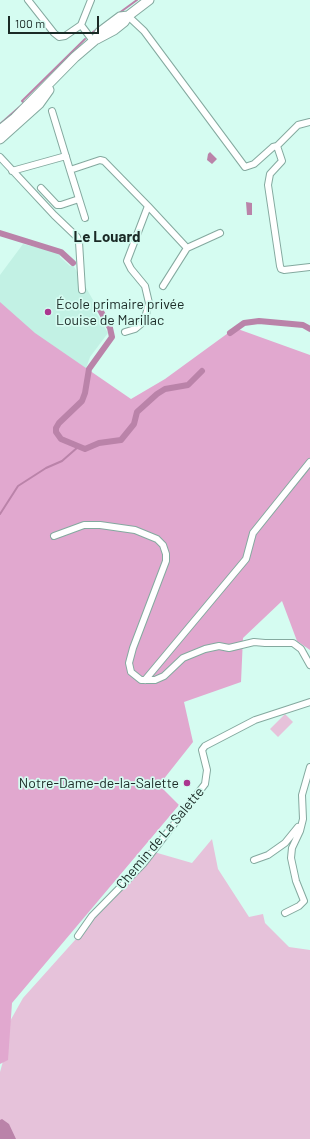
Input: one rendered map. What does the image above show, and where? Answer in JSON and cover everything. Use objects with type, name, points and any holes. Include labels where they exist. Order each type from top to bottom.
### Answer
[{"type":"main road","points":[[0,139],[67,66],[94,40],[114,30],[124,22],[128,16],[149,0]]},
{"type":"main road","points":[[0,130],[17,120]]},
{"type":"street","points":[[28,0],[58,36],[65,36],[81,25],[91,0]]},
{"type":"street","points":[[128,16],[144,31],[245,167],[254,164],[273,147],[277,146],[298,125],[310,122]]},
{"type":"street","points":[[81,25],[94,40]]},
{"type":"street","points":[[52,112],[85,218]]},
{"type":"street","points":[[277,146],[282,161],[270,174],[268,185],[280,266],[281,269],[284,270],[310,267]]},
{"type":"street","points":[[12,171],[66,156]]},
{"type":"street","points":[[0,157],[54,215],[77,237],[79,242],[82,290]]},
{"type":"street","points":[[70,170],[100,160],[104,161],[187,248]]},
{"type":"street","points":[[41,188],[57,205],[61,206],[79,200]]},
{"type":"street","points":[[126,332],[141,324],[145,318],[149,303],[145,286],[131,269],[127,261],[148,206]]},
{"type":"street","points":[[163,286],[187,248],[220,233]]},
{"type":"street","points":[[145,680],[246,559],[253,534],[310,462]]},
{"type":"street","points":[[54,536],[84,526],[121,527],[135,530],[157,540],[163,545],[166,554],[166,561],[133,648],[129,663],[131,672],[140,680],[156,680],[164,676],[183,658],[205,649],[219,646],[229,648],[254,642],[264,644],[293,643],[301,649],[310,665]]},
{"type":"street","name":"Chemin de La Salette","points":[[78,936],[92,916],[143,864],[205,784],[207,770],[202,750],[205,746],[255,720],[310,702]]},
{"type":"street","points":[[285,913],[299,906],[304,901],[296,882],[295,870],[291,858],[292,848],[300,831],[303,819],[302,795],[310,767]]},
{"type":"street","points":[[254,860],[268,855],[286,843],[295,833],[303,819]]},
{"type":"shaded area","points":[[210,152],[217,159],[212,164],[207,160]]},
{"type":"shaded area","points":[[246,202],[252,203],[252,215],[247,215]]},
{"type":"shaded area","name":"École primaire privée Louise de Marillac","points":[[23,244],[60,253],[60,257],[70,266],[73,265],[97,307],[94,309],[108,333],[90,357],[83,377],[0,316],[0,275]]},
{"type":"shaded area","points":[[0,302],[35,333],[131,399],[165,379],[235,328],[310,355],[310,650],[297,641],[282,601],[243,638],[241,682],[184,702],[193,742],[159,785],[179,805],[12,1003],[8,1060],[0,1064]]},
{"type":"shaded area","points":[[285,714],[293,722],[278,737],[270,729]]},
{"type":"shaded area","points":[[212,839],[218,869],[249,917],[263,914],[265,923],[289,947],[310,950],[310,1139],[0,1139],[0,1072],[7,1047],[9,1023],[23,998],[154,852],[192,863]]},
{"type":"shaded area","points":[[2,1119],[9,1124],[16,1139],[0,1139],[0,1120]]},
{"type":"waterway","points":[[93,32],[137,0]]},
{"type":"waterway","points":[[0,124],[24,103],[22,101],[85,39]]},
{"type":"waterway","points":[[0,233],[61,252],[73,263]]},
{"type":"waterway","points":[[99,308],[110,328],[112,337],[89,369],[85,393],[82,401],[59,423],[56,428],[56,432],[61,439],[85,449],[99,443],[121,440],[134,424],[137,412],[157,394],[165,389],[188,385],[202,371]]},
{"type":"waterway","points":[[230,333],[244,323],[259,321],[303,325],[310,329]]},
{"type":"waterway","points":[[0,514],[18,486],[46,468],[62,461],[78,447]]},
{"type":"place","name":"École primaire privée Louise de Marillac","points":[[48,312]]},
{"type":"place","name":"Notre-Dame-de-la-Salette","points":[[187,783]]},
{"type":"district","name":"Le Louard","points":[[107,237]]}]
